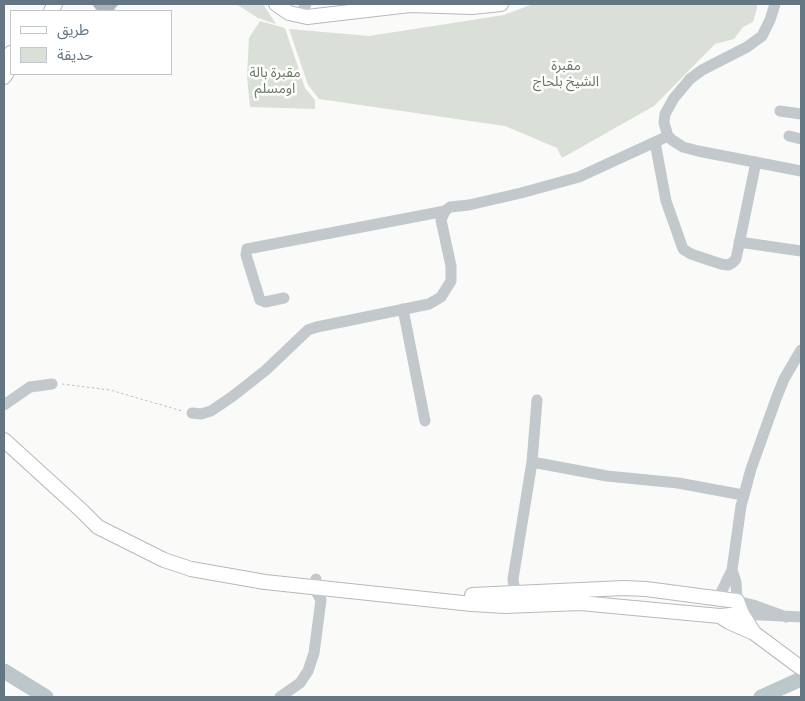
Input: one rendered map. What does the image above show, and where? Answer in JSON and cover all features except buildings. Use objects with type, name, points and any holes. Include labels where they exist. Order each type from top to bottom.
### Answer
[{"type":"main road","points":[[276,4],[289,13],[303,10],[317,16],[365,7],[410,5],[472,7],[502,4]]},
{"type":"main road","points":[[4,440],[102,530],[182,567],[265,582],[472,604],[580,597],[634,588],[718,600],[740,608],[757,635]]},
{"type":"main road","points":[[580,597],[720,616],[757,635],[801,668]]},
{"type":"main road","points":[[718,600],[717,611],[720,616]]},
{"type":"main road","points":[[720,616],[740,608]]},
{"type":"street","points":[[775,4],[762,36],[748,47],[702,70],[679,90],[665,114],[664,122],[668,136],[683,147],[801,171]]},
{"type":"street","points":[[780,111],[801,114]]},
{"type":"street","points":[[284,298],[265,302],[260,300],[246,255],[248,249],[445,211],[456,205],[469,205],[520,193],[579,176],[668,136]]},
{"type":"street","points":[[789,136],[801,139]]},
{"type":"street","points":[[655,142],[666,201],[683,249],[691,254],[728,265],[736,259],[756,162]]},
{"type":"street","points":[[192,413],[201,414],[211,411],[234,396],[266,370],[308,330],[435,301],[441,297],[450,282],[451,266],[441,220],[445,211]]},
{"type":"street","points":[[739,242],[801,251]]},
{"type":"street","points":[[402,309],[425,421]]},
{"type":"street","points":[[718,600],[732,570],[743,495],[751,468],[784,379],[801,350]]},
{"type":"street","points":[[4,405],[30,387],[52,384]]},
{"type":"street","points":[[516,600],[513,578],[532,462],[537,400]]},
{"type":"street","points":[[532,462],[607,476],[678,483],[743,495]]},
{"type":"street","points":[[732,570],[740,608],[786,617],[801,617]]},
{"type":"street","points":[[280,697],[300,682],[308,671],[314,654],[322,587]]},
{"type":"path","points":[[52,384],[110,390],[192,413]]},
{"type":"green space","points":[[236,4],[263,4],[276,24],[258,18]]},
{"type":"green space","name":"مقبرة الشيخ بلحاج","points":[[533,4],[757,4],[757,8],[753,22],[743,27],[734,39],[715,44],[654,106],[562,158],[557,148],[505,126],[319,99],[308,85],[289,29],[369,36],[504,15]]},
{"type":"green space","name":"مقبرة بالة اومسلم","points":[[260,21],[285,28],[305,88],[315,100],[315,109],[250,107],[247,76],[249,38]]},
{"type":"waterway","points":[[4,671],[46,697]]},
{"type":"waterway","points":[[761,697],[801,679]]}]
